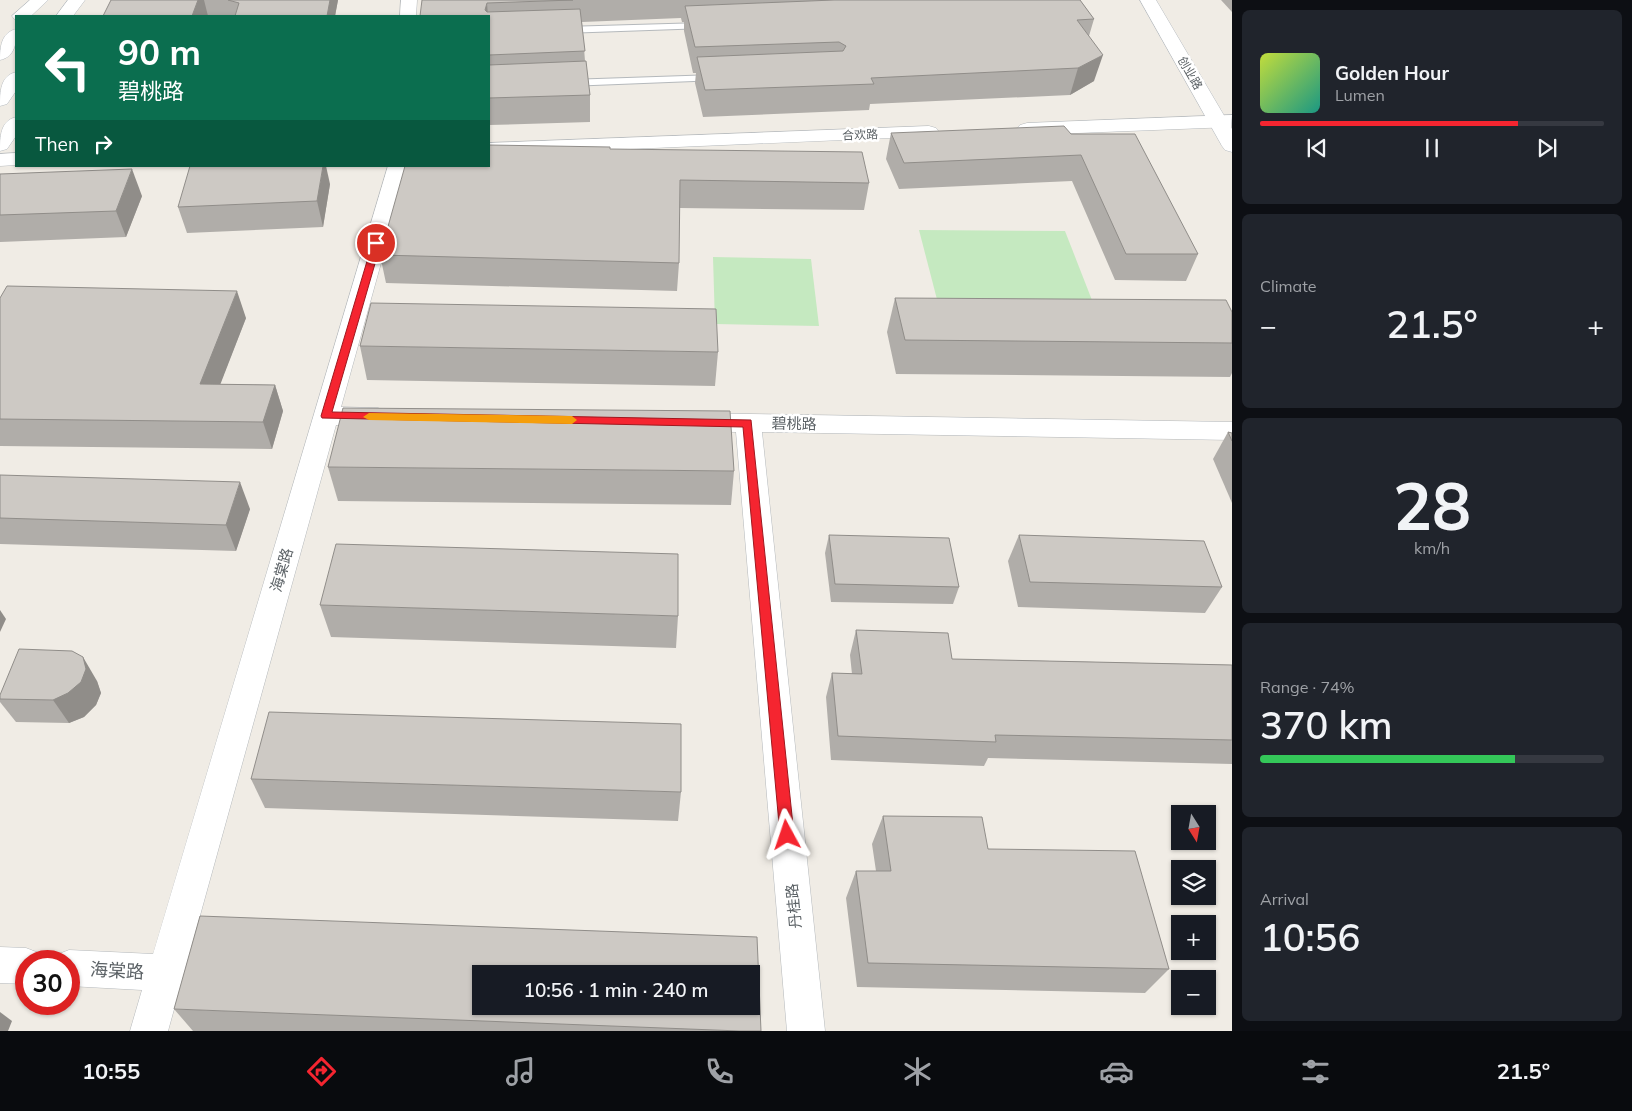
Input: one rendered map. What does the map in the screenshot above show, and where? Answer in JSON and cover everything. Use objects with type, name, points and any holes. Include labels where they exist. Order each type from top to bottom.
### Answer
[{"type":"street","points":[[22,15],[42,0]]},
{"type":"street","points":[[32,15],[42,0]]},
{"type":"street","points":[[65,15],[77,0]]},
{"type":"street","points":[[75,15],[81,0]]},
{"type":"street","points":[[408,15],[409,0]]},
{"type":"street","name":"创业路","points":[[1148,0],[1227,122]]},
{"type":"street","name":"创业路","points":[[1159,0],[1227,122],[1232,146]]},
{"type":"street","points":[[0,34],[15,21]]},
{"type":"street","points":[[0,54],[15,35]]},
{"type":"street","points":[[0,100],[15,79]]},
{"type":"street","points":[[1008,130],[1227,122]]},
{"type":"street","points":[[0,145],[15,124]]},
{"type":"street","name":"合欢路","points":[[490,149],[948,132]]},
{"type":"street","points":[[0,160],[15,159]]},
{"type":"street","name":"海棠路","points":[[149,1031],[164,973],[398,167]]},
{"type":"street","points":[[326,416],[405,417]]},
{"type":"street","name":"碧桃路","points":[[669,422],[1232,431]]},
{"type":"street","name":"丹桂路","points":[[748,423],[806,1031]]},
{"type":"street","points":[[0,965],[15,966]]},
{"type":"street","name":"海棠路","points":[[80,969],[164,973]]},
{"type":"lane","points":[[548,31],[718,26]]},
{"type":"lane","points":[[558,83],[726,77]]},
{"type":"green space","points":[[919,230],[1065,231],[1097,313],[940,311]]},
{"type":"green space","points":[[713,257],[811,259],[819,326],[715,324]]},
{"type":"building","points":[[111,0],[198,0],[192,15],[104,15]]},
{"type":"building","points":[[228,0],[330,0],[327,15],[235,15],[239,3]]},
{"type":"building","points":[[422,0],[573,0],[487,3],[485,10],[487,12],[580,9],[585,51],[490,55],[490,15],[420,15]]},
{"type":"building","points":[[834,0],[1080,0],[1094,19],[1077,20],[1103,55],[1078,68],[871,78],[874,84],[705,90],[697,57],[843,51],[846,46],[839,42],[695,47],[685,6]]},
{"type":"building","points":[[586,61],[590,95],[490,98],[490,65]]},
{"type":"building","points":[[1064,126],[1071,134],[1135,134],[1198,254],[1126,254],[1081,155],[904,163],[891,133]]},
{"type":"building","points":[[490,145],[610,147],[610,149],[862,152],[869,183],[680,180],[679,263],[380,255],[405,167],[490,167]]},
{"type":"building","points":[[190,167],[323,167],[317,201],[178,207]]},
{"type":"building","points":[[132,169],[116,211],[0,215],[0,174]]},
{"type":"building","points":[[7,286],[237,291],[200,384],[275,385],[263,422],[0,419],[0,298]]},
{"type":"building","points":[[895,298],[1226,300],[1232,312],[1232,343],[905,340]]},
{"type":"building","points":[[371,303],[716,309],[718,352],[360,346]]},
{"type":"building","points":[[343,408],[730,411],[734,471],[328,467]]},
{"type":"building","points":[[1228,432],[1232,433],[1232,441]]},
{"type":"building","points":[[0,475],[240,482],[226,525],[0,518]]},
{"type":"building","points":[[829,535],[949,538],[959,587],[835,584]]},
{"type":"building","points":[[1019,535],[1204,541],[1222,587],[1030,582]]},
{"type":"building","points":[[336,544],[678,554],[678,616],[320,605]]},
{"type":"building","points":[[856,630],[948,633],[952,659],[1232,665],[1232,740],[995,735],[996,742],[838,736],[832,673],[862,674]]},
{"type":"building","points":[[19,649],[72,651],[83,657],[86,669],[81,682],[68,693],[53,700],[0,699]]},
{"type":"building","points":[[269,712],[681,724],[681,792],[251,779]]},
{"type":"building","points":[[883,816],[982,817],[988,849],[1135,851],[1169,969],[868,963],[856,871],[891,871]]},
{"type":"building","points":[[200,916],[757,937],[758,965],[472,965],[472,1015],[760,1015],[760,1008],[761,1031],[174,1009]]},
{"type":"slow traffic","points":[[369,417],[572,420]]},
{"type":"route","points":[[376,243],[326,416],[748,423],[787,835]]}]
